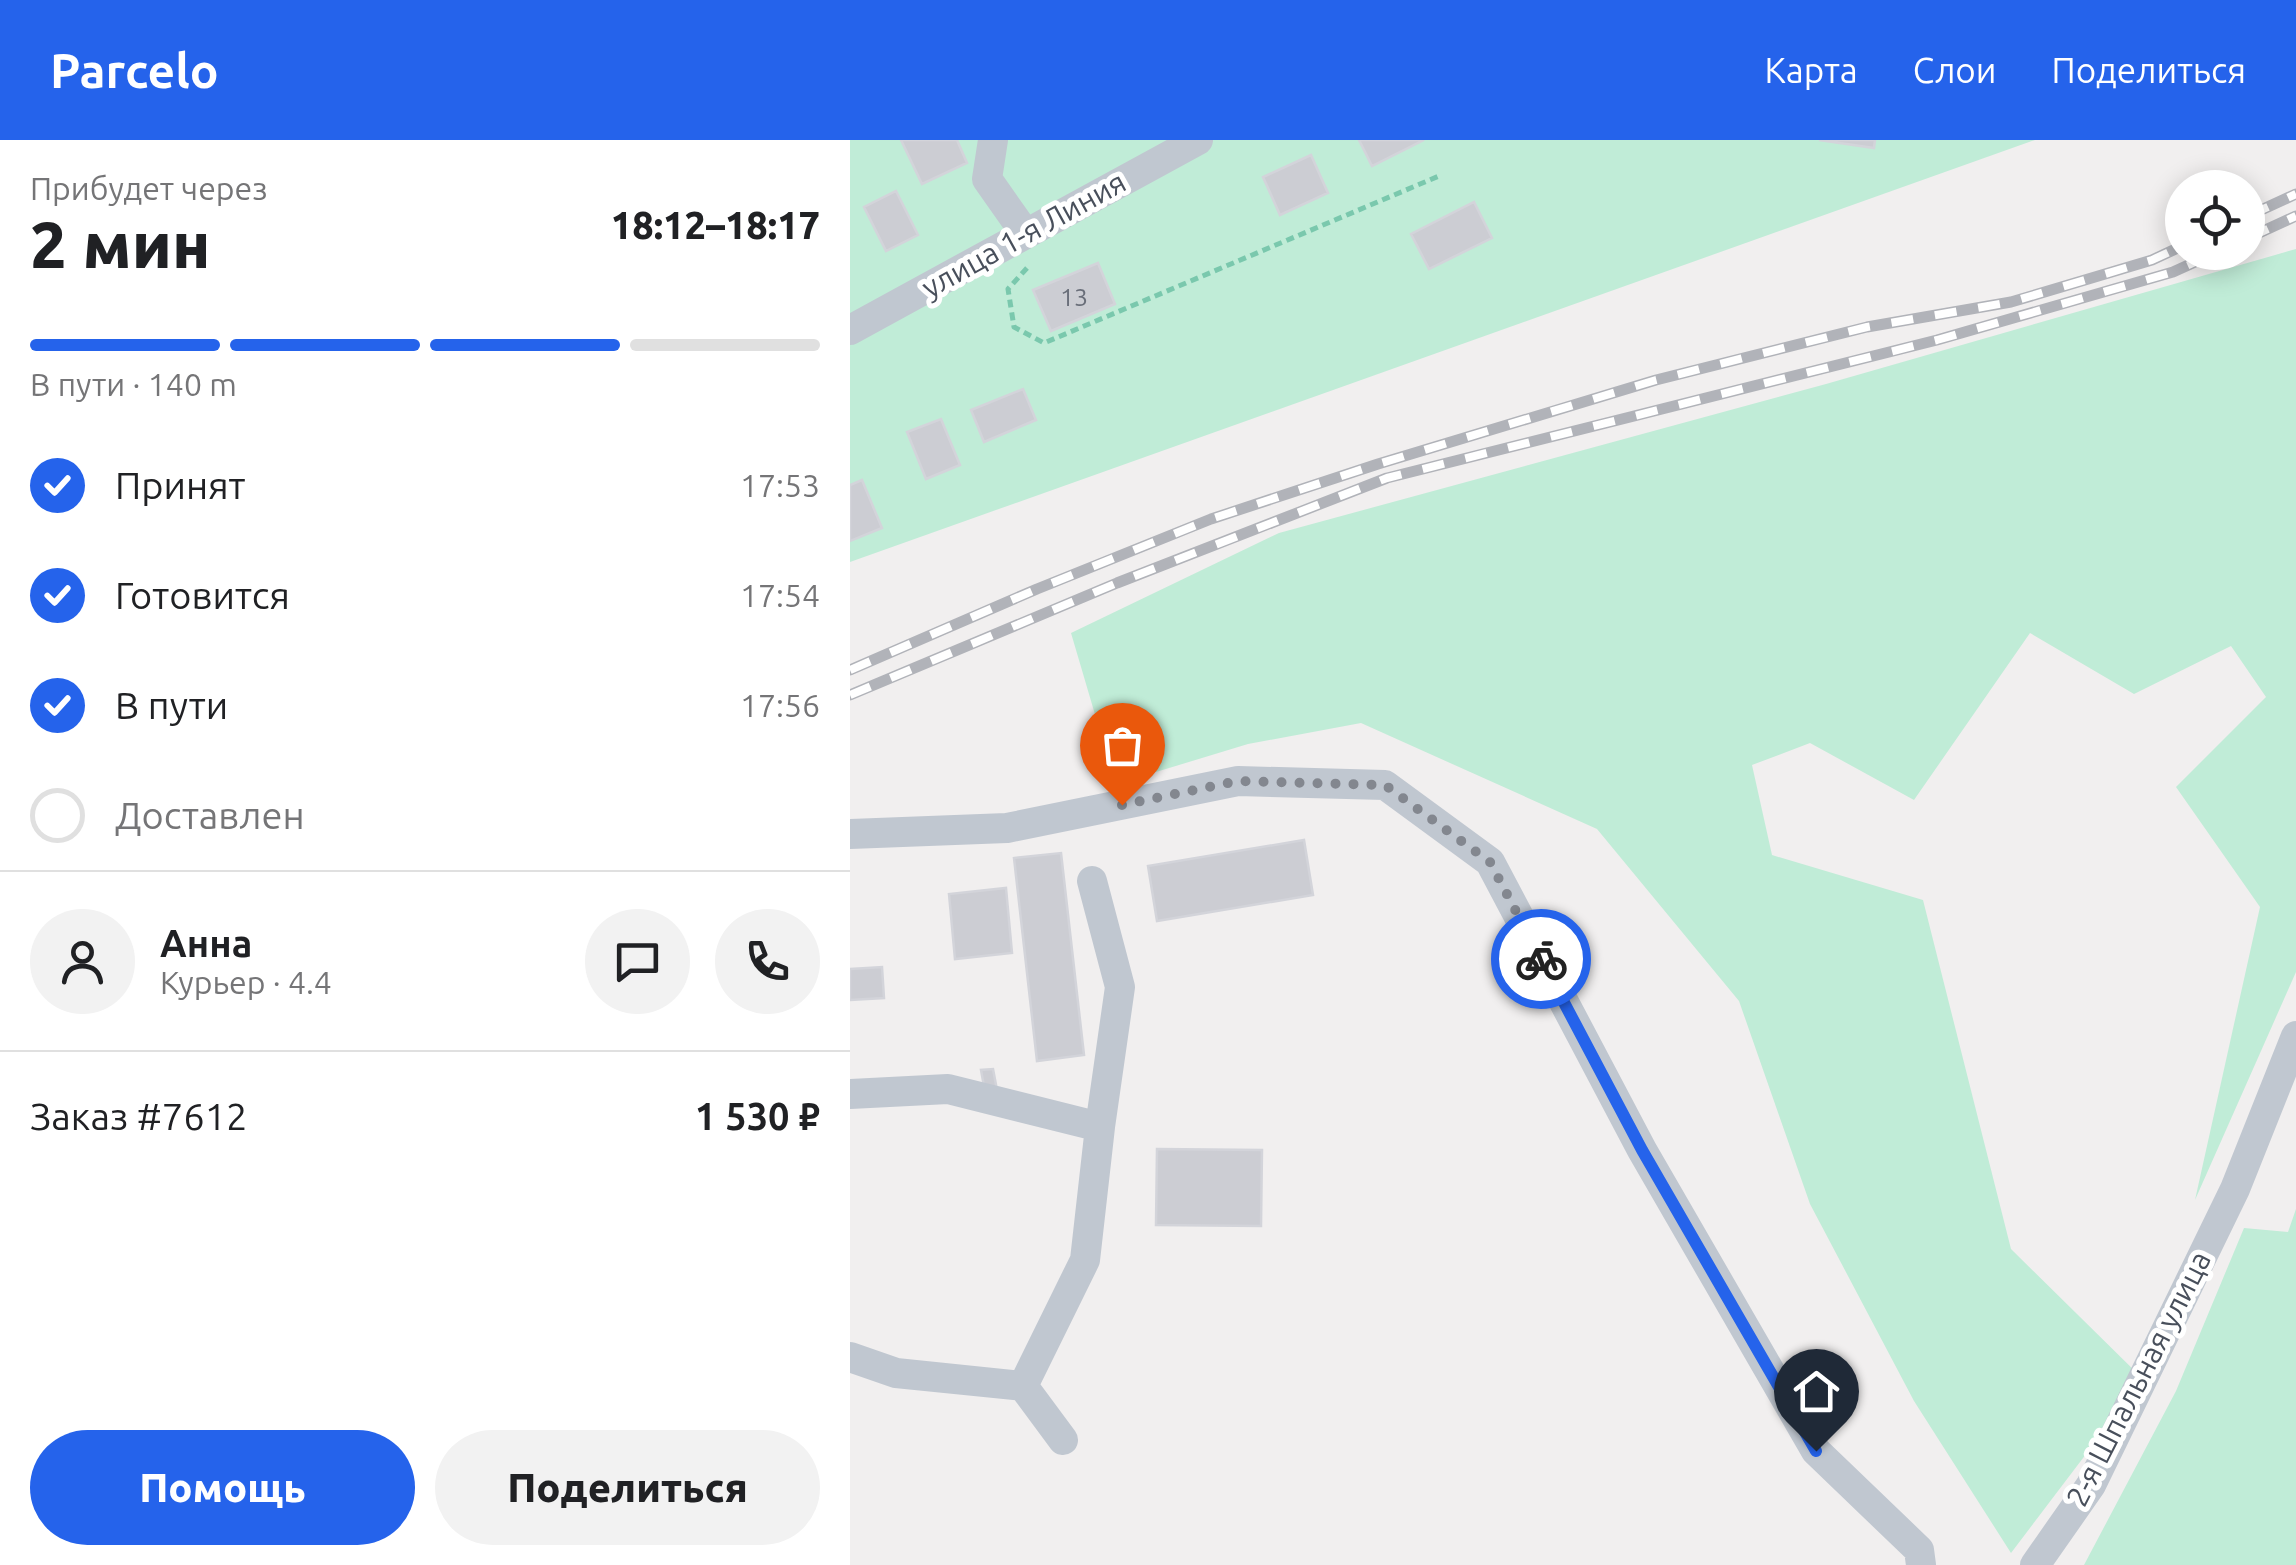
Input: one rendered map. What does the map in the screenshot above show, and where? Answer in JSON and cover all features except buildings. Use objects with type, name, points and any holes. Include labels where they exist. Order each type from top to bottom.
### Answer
[{"type":"street","points":[[993,140],[987,179],[1025,233]]},
{"type":"street","name":"улица 1-я Линия","points":[[850,330],[1180,144]]},
{"type":"street","points":[[850,834],[1007,828],[1238,781],[1385,785],[1490,862],[1642,1150],[1816,1451],[1919,1550],[1921,1565]]},
{"type":"street","points":[[1023,1386],[1084,1260],[1120,987],[1092,880]]},
{"type":"street","name":"2-я Шпальная улица","points":[[2035,1565],[2091,1485],[2234,1189],[2296,1036]]},
{"type":"street","points":[[850,1094],[948,1090],[1100,1127]]},
{"type":"street","points":[[850,1356],[896,1373],[1023,1386],[1062,1440]]},
{"type":"path","points":[[1025,233],[1031,263],[1008,289],[1014,328],[1044,343],[1439,176]]},
{"type":"green space","points":[[850,140],[2035,140],[850,562]]},
{"type":"green space","points":[[2296,249],[2296,972],[2195,1200],[2260,907],[2176,787],[2266,697],[2231,646],[2134,694],[2030,633],[1914,800],[1810,743],[1752,765],[1772,855],[1923,900],[2011,1249],[2143,1379],[2011,1553],[1914,1401],[1810,1204],[1739,1001],[1597,829],[1361,723],[1248,744],[1156,772],[1099,728],[1071,633],[1279,533],[1826,384],[2223,270],[2265,270],[2265,258]]},
{"type":"green space","points":[[2296,1209],[2296,1565],[2084,1565],[2176,1391],[2244,1228],[2288,1232]]},
{"type":"railway","points":[[2265,208],[2296,194]]},
{"type":"railway","points":[[2265,230],[2296,216]]},
{"type":"railway","points":[[850,670],[1211,519],[1378,464],[1656,380],[1867,327],[2011,302],[2165,254]]},
{"type":"railway","points":[[850,695],[1117,583],[1387,478],[1937,340],[2177,270]]},
{"type":"way so far","points":[[1122,805],[1238,781],[1385,785],[1490,862],[1541,959]]},
{"type":"route","points":[[1541,959],[1642,1150],[1816,1451]]}]
